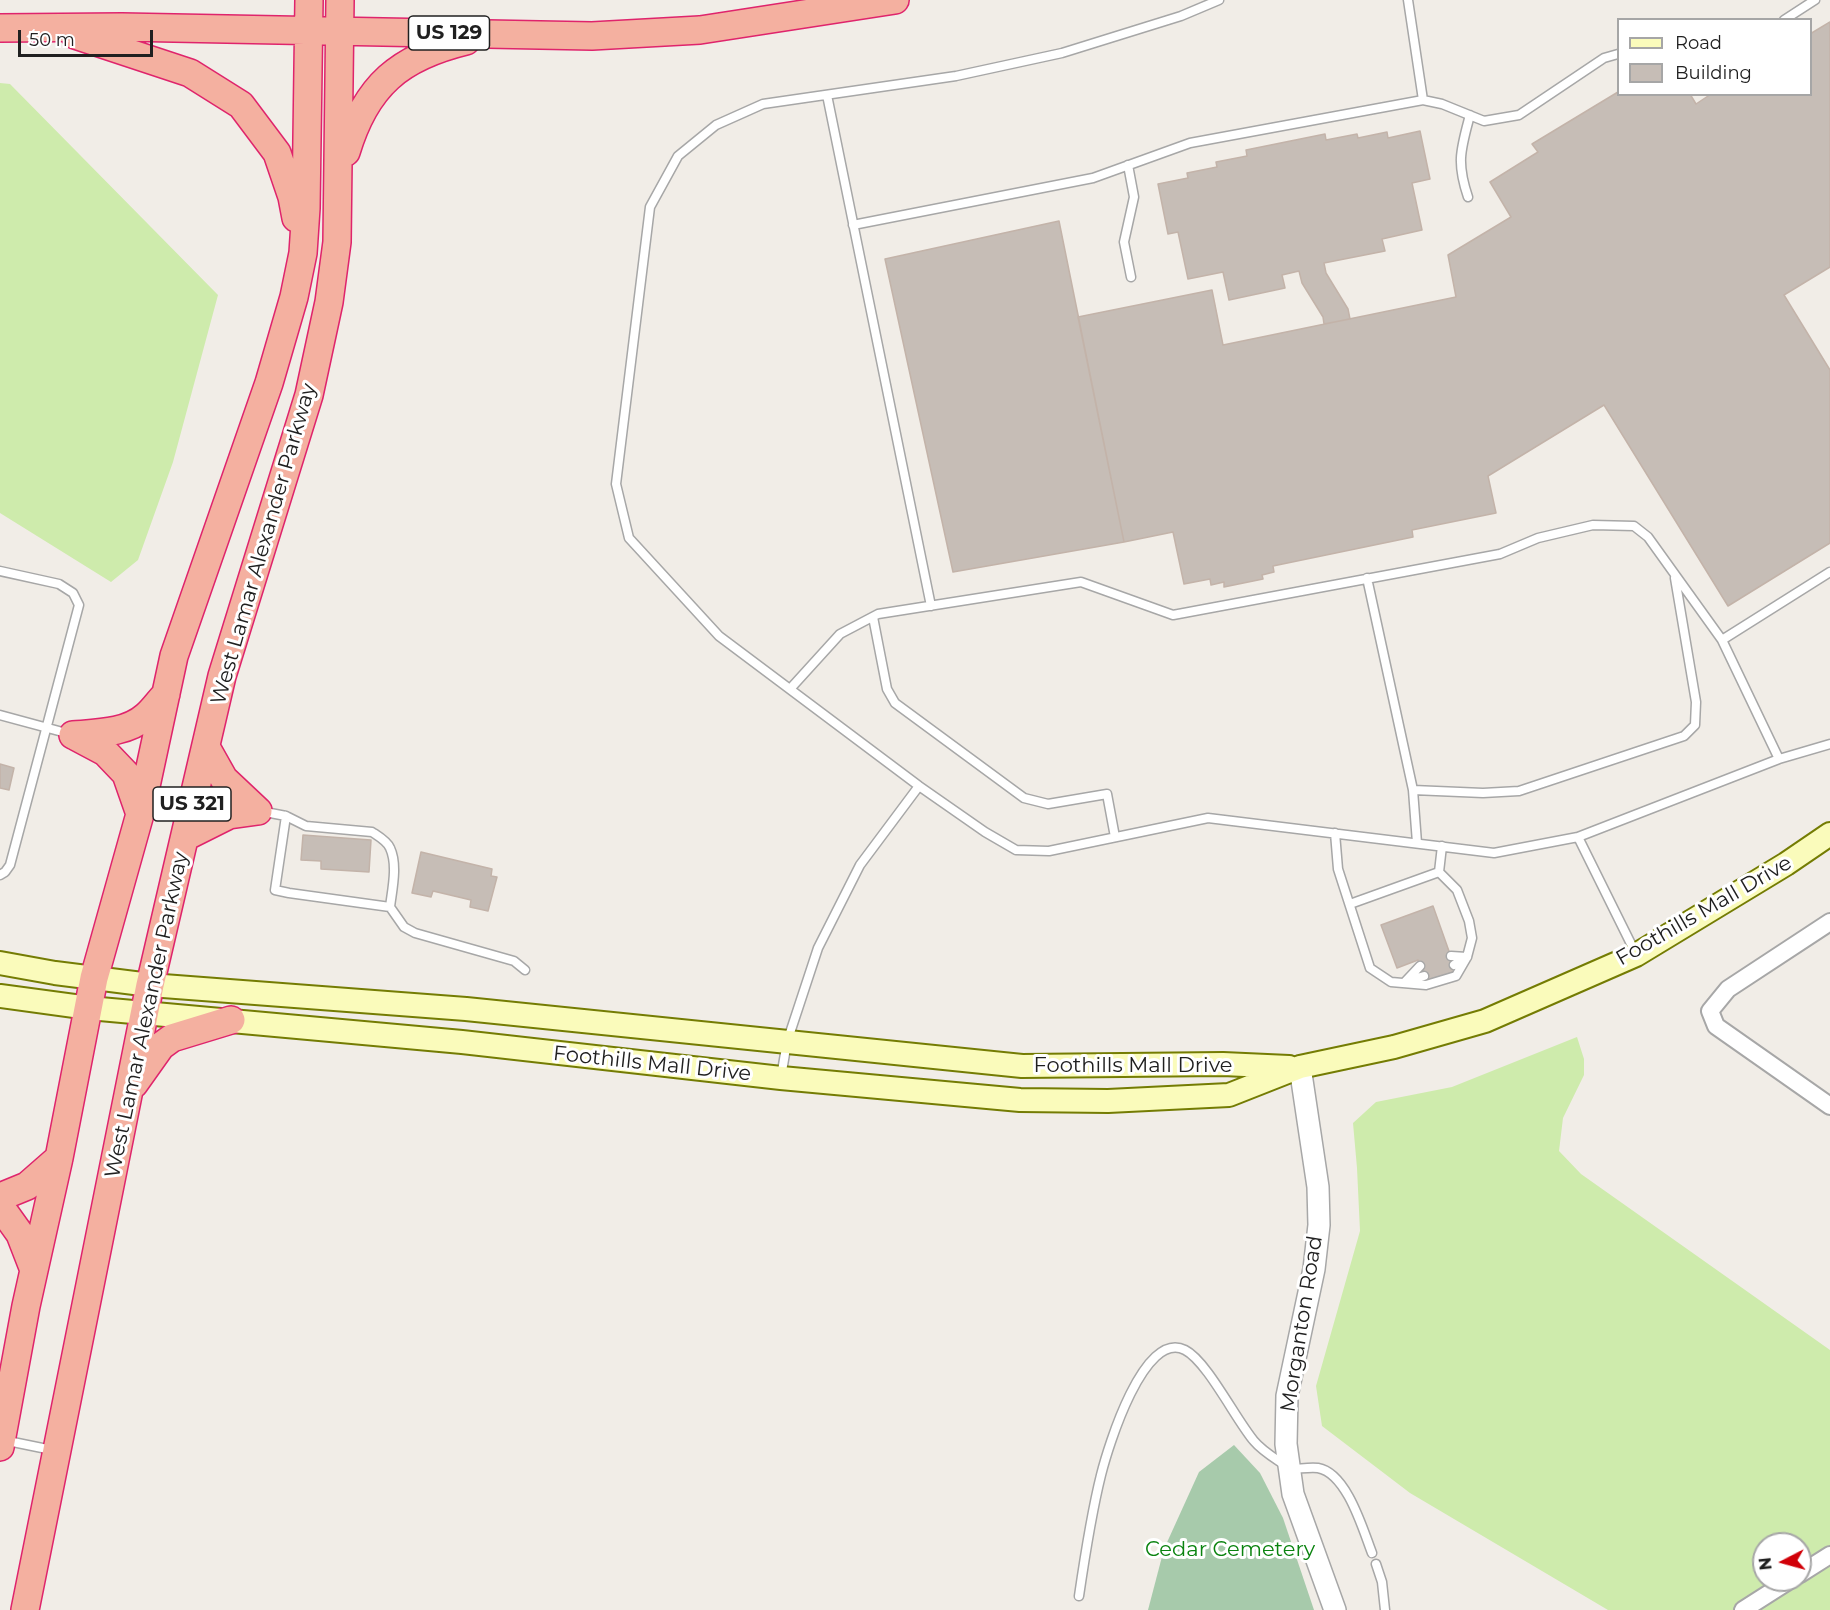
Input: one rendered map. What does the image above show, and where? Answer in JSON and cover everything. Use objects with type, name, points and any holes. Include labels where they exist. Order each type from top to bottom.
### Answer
[{"type":"highway","name":"West Lamar Alexander Parkway","points":[[0,1442],[94,978],[140,814],[174,656],[268,383],[294,297],[303,253],[306,208],[309,0]]},
{"type":"highway","name":"West Lamar Alexander Parkway","points":[[25,1610],[150,985],[222,676],[309,396],[329,302],[337,242],[340,0]]},
{"type":"highway","name":"US 129","points":[[0,28],[122,27],[592,36],[700,30],[895,0]]},
{"type":"highway","points":[[57,28],[190,73],[241,105],[277,153],[292,197],[303,253]]},
{"type":"highway","points":[[339,176],[354,127],[370,97],[386,78],[411,60],[444,46],[493,34]]},
{"type":"highway","points":[[73,735],[106,733],[126,726],[145,717],[166,694]]},
{"type":"highway","points":[[73,735],[105,752],[126,774],[140,814]]},
{"type":"highway","points":[[206,747],[224,779],[258,811]]},
{"type":"highway","points":[[185,837],[229,815],[258,811]]},
{"type":"highway","points":[[129,1092],[161,1047],[172,1038],[231,1020]]},
{"type":"highway","points":[[0,1197],[27,1186],[59,1158]]},
{"type":"highway","points":[[0,1206],[20,1234],[34,1270]]},
{"type":"main road","name":"Foothills Mall Drive","points":[[0,996],[89,1008],[451,1041],[781,1078],[1020,1100],[1108,1101],[1229,1095],[1300,1067],[1394,1047],[1485,1021],[1636,955],[1786,864],[1830,834]]},
{"type":"main road","name":"Foothills Mall Drive","points":[[0,963],[150,985],[466,1009],[1022,1066],[1222,1064],[1300,1067]]},
{"type":"street","points":[[1830,922],[1728,989],[1710,1011],[1716,1026],[1830,1106]]},
{"type":"street","name":"Morganton Road","points":[[1300,1067],[1318,1187],[1319,1225],[1314,1269],[1287,1396],[1286,1444],[1293,1494],[1335,1610]]},
{"type":"street","points":[[1812,1566],[1830,1555]]},
{"type":"street","points":[[1743,1610],[1771,1592]]},
{"type":"lane","points":[[1219,0],[1181,16],[1062,53],[956,76],[763,104],[716,125],[678,156],[650,207],[616,484],[628,538],[719,636],[919,786],[985,832],[1016,850],[1048,851],[1208,818],[1494,853],[1578,837],[1779,759],[1830,744]]},
{"type":"lane","points":[[1408,0],[1423,100]]},
{"type":"lane","points":[[1787,18],[1815,0]]},
{"type":"lane","points":[[853,225],[1093,178],[1190,143],[1423,100],[1442,104],[1484,121],[1519,116],[1604,58],[1617,54]]},
{"type":"lane","points":[[827,95],[931,606]]},
{"type":"lane","points":[[1468,197],[1461,176],[1460,153],[1470,116]]},
{"type":"lane","points":[[1128,165],[1134,197],[1124,242],[1131,278]]},
{"type":"lane","points":[[790,689],[840,634],[878,614],[1081,582],[1173,615],[1500,554],[1538,538],[1593,525],[1634,526],[1648,537],[1722,640],[1779,759]]},
{"type":"lane","points":[[0,571],[59,584],[73,593],[79,605],[10,865],[0,875]]},
{"type":"lane","points":[[1722,640],[1830,572]]},
{"type":"lane","points":[[1413,789],[1483,793],[1519,791],[1684,736],[1695,725],[1696,702],[1675,574]]},
{"type":"lane","points":[[1367,578],[1413,789],[1417,843]]},
{"type":"lane","points":[[873,617],[887,689],[895,703],[1024,798],[1048,804],[1107,794],[1115,837]]},
{"type":"lane","points":[[0,714],[73,735]]},
{"type":"lane","points":[[781,1078],[787,1042],[818,948],[860,865],[919,786]]},
{"type":"lane","points":[[258,811],[286,816],[306,826],[372,832],[390,848],[393,865],[390,907],[404,927],[416,933],[514,961],[525,970]]},
{"type":"lane","points":[[286,816],[275,890],[288,894],[390,907]]},
{"type":"lane","points":[[1335,833],[1338,869],[1370,968],[1390,982],[1426,985],[1456,976],[1467,957],[1472,938],[1469,921],[1457,890],[1439,872]]},
{"type":"lane","points":[[1578,837],[1636,955]]},
{"type":"lane","points":[[1439,872],[1442,846]]},
{"type":"lane","points":[[1350,904],[1439,872]]},
{"type":"lane","points":[[1451,956],[1467,957]]},
{"type":"lane","points":[[1454,965],[1467,957]]},
{"type":"lane","points":[[1404,983],[1420,966]]},
{"type":"lane","points":[[1404,983],[1424,976]]},
{"type":"lane","points":[[1079,1596],[1088,1530],[1101,1472],[1124,1407],[1143,1370],[1161,1351],[1177,1347],[1187,1351],[1201,1364],[1255,1442],[1290,1469],[1320,1468],[1332,1475],[1353,1500],[1372,1553]]},
{"type":"lane","points":[[0,1442],[57,1451]]},
{"type":"lane","points":[[1376,1564],[1382,1582],[1385,1610]]},
{"type":"green space","points":[[0,83],[10,84],[218,295],[173,462],[138,560],[111,582],[0,513]]},
{"type":"green space","points":[[1577,1037],[1584,1059],[1584,1075],[1563,1118],[1559,1151],[1581,1174],[1830,1350],[1830,1610],[1608,1610],[1410,1493],[1322,1426],[1316,1386],[1360,1231],[1353,1123],[1376,1102],[1452,1087]]},
{"type":"green space","name":"Cedar Cemetery","points":[[1234,1445],[1260,1473],[1283,1518],[1314,1610],[1148,1610],[1164,1549],[1199,1472]]},
{"type":"building","points":[[1830,22],[1830,267],[1784,295],[1830,370],[1830,543],[1728,606],[1604,405],[1488,476],[1496,513],[1412,530],[1413,537],[1273,566],[1274,572],[1262,575],[1263,579],[1224,587],[1224,582],[1211,585],[1210,579],[1184,584],[1173,532],[1124,542],[1078,317],[1212,290],[1223,345],[1456,297],[1448,255],[1511,217],[1490,182],[1538,152],[1532,144],[1617,93],[1617,96],[1691,96],[1696,104],[1708,96],[1812,96],[1812,33]]},
{"type":"building","points":[[1420,131],[1430,179],[1412,183],[1422,230],[1382,239],[1385,251],[1324,263],[1326,273],[1348,309],[1350,319],[1324,324],[1323,317],[1302,283],[1299,271],[1282,275],[1285,288],[1229,300],[1223,272],[1188,279],[1178,232],[1168,234],[1158,184],[1188,178],[1187,173],[1217,167],[1216,162],[1247,156],[1246,150],[1325,134],[1326,140],[1357,134],[1358,138],[1387,132],[1388,138]]},
{"type":"building","points":[[1059,221],[1124,542],[953,572],[885,259]]},
{"type":"building","points":[[0,764],[14,768],[9,790],[0,788]]},
{"type":"building","points":[[303,835],[371,840],[369,872],[321,869],[321,861],[301,860]]},
{"type":"building","points":[[421,852],[492,869],[491,876],[497,877],[488,911],[470,907],[471,900],[433,891],[431,897],[412,893]]},
{"type":"building","points":[[1433,906],[1456,971],[1426,982],[1418,960],[1397,968],[1381,925]]}]
